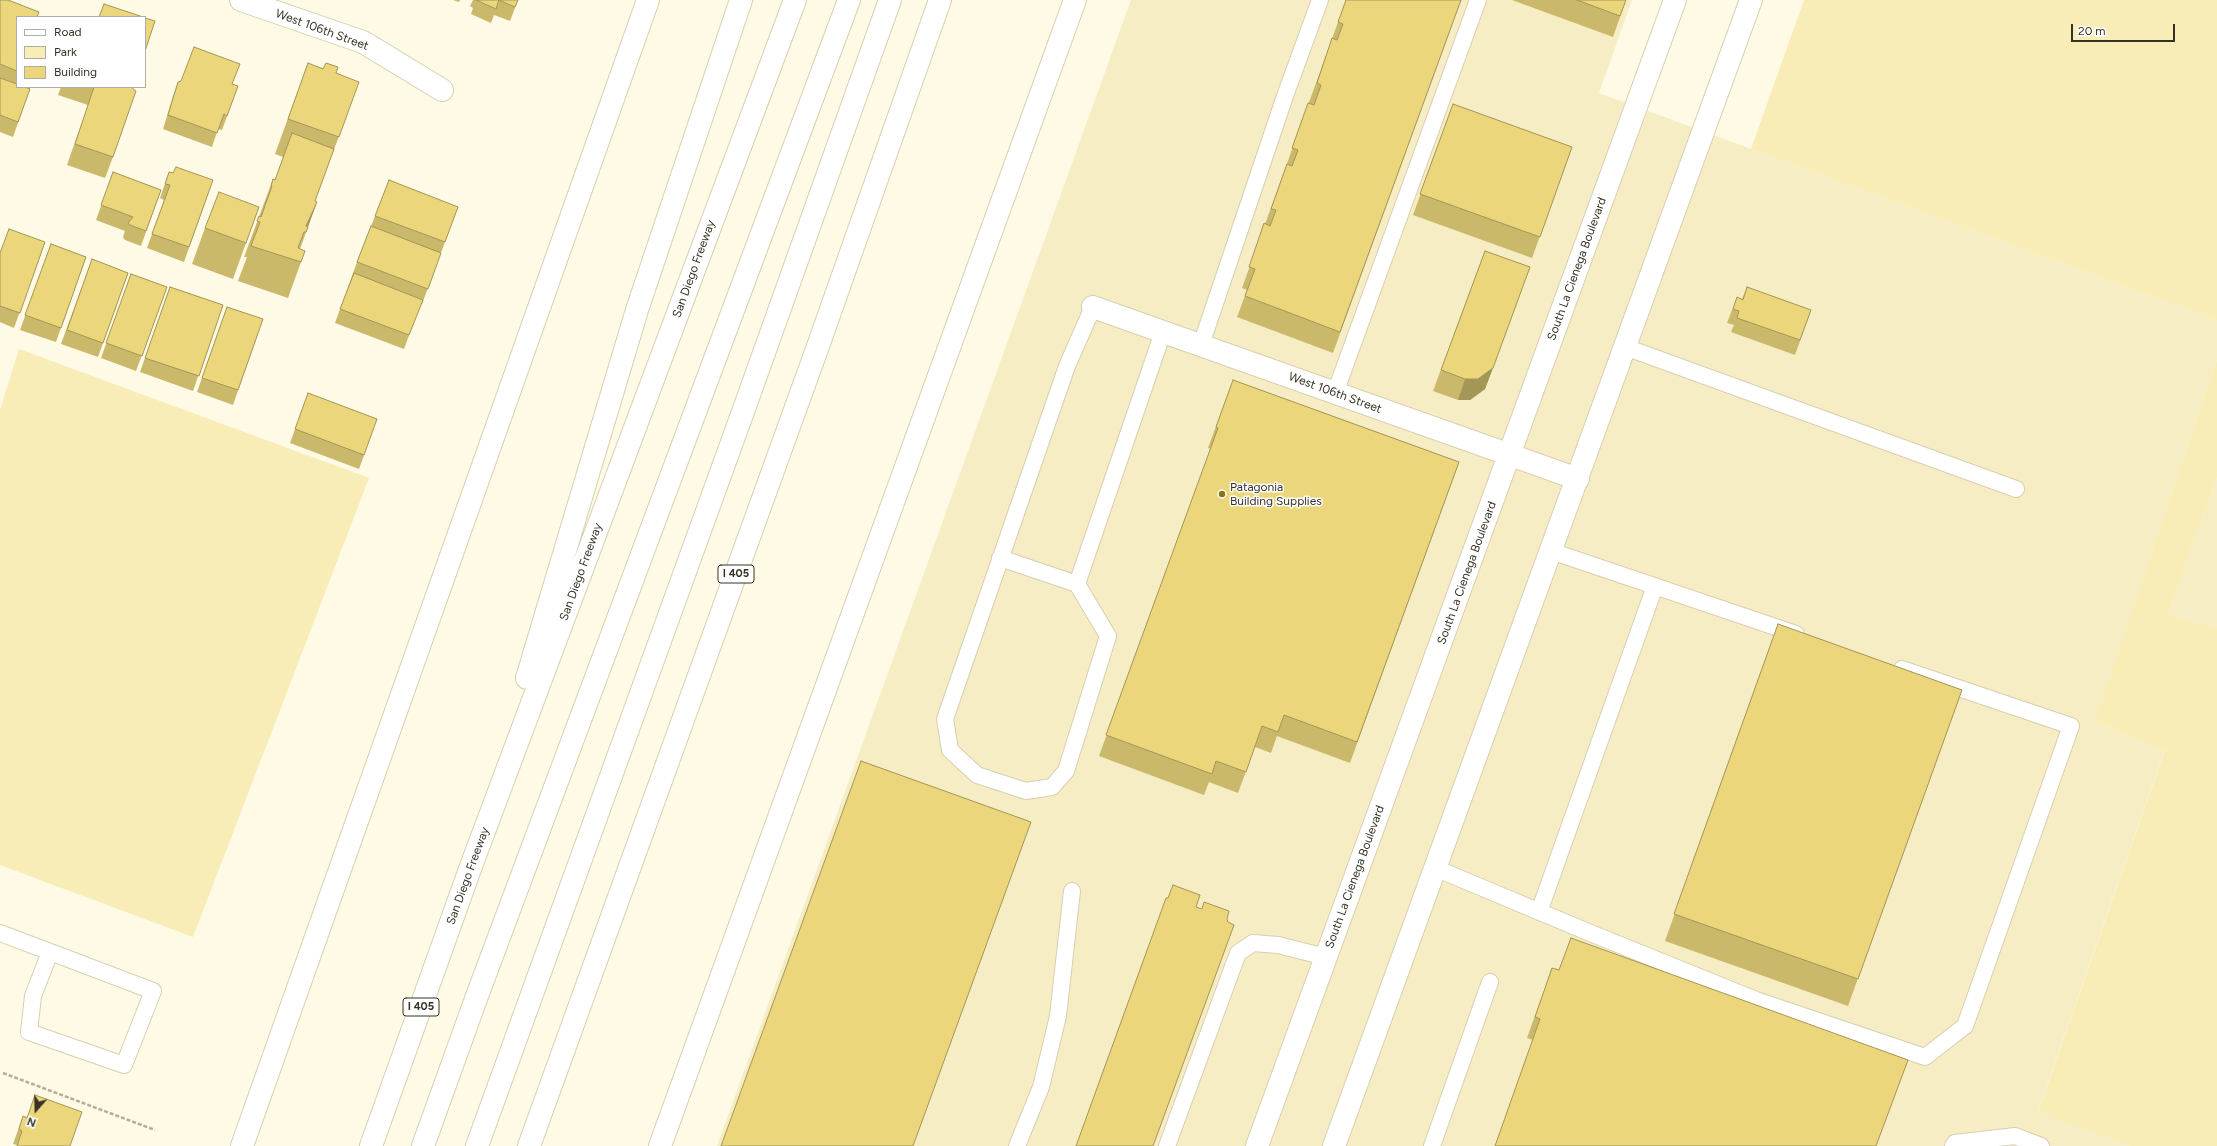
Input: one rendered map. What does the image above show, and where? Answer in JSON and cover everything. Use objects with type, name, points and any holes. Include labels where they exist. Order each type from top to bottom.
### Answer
[{"type":"main road","name":"West 106th Street","points":[[241,0],[363,42],[442,90]]},
{"type":"main road","points":[[242,1146],[648,0]]},
{"type":"main road","points":[[470,869],[637,310],[741,0]]},
{"type":"main road","name":"San Diego Freeway","points":[[371,1146],[470,869],[795,0]]},
{"type":"main road","points":[[423,1146],[494,951],[850,0]]},
{"type":"main road","points":[[477,1146],[744,409],[890,0]]},
{"type":"main road","name":"I 405","points":[[529,1146],[817,349],[940,0]]},
{"type":"main road","points":[[660,1146],[1075,0]]},
{"type":"main road","name":"South La Cienega Boulevard","points":[[1257,1146],[1675,0]]},
{"type":"main road","points":[[1334,1146],[1578,479],[1751,0]]},
{"type":"main road","name":"West 106th Street","points":[[1093,307],[1578,479]]},
{"type":"main road","points":[[235,1146],[260,1096]]},
{"type":"lane","points":[[1201,345],[1282,102],[1320,0]]},
{"type":"lane","points":[[1335,393],[1478,0]]},
{"type":"lane","points":[[1000,558],[1077,584],[1108,636],[1066,771],[1052,787],[1026,791],[977,775],[950,750],[945,719],[1000,558],[1067,366],[1093,307]]},
{"type":"lane","points":[[1077,584],[1163,332]]},
{"type":"lane","points":[[1625,347],[2016,489]]},
{"type":"lane","points":[[1551,551],[1814,640]]},
{"type":"lane","points":[[1539,912],[1655,586]]},
{"type":"lane","points":[[1435,868],[1756,1000],[1925,1057],[1965,1026],[2071,726],[1890,665]]},
{"type":"lane","points":[[1017,1146],[1041,1087],[1058,1016],[1072,891]]},
{"type":"lane","points":[[0,933],[153,990],[124,1065],[29,1032],[33,996],[50,952]]},
{"type":"lane","points":[[1167,1146],[1238,953],[1253,943],[1278,945],[1326,957]]},
{"type":"lane","points":[[1432,1146],[1490,982]]},
{"type":"lane","points":[[1953,1146],[1954,1143],[2015,1136],[2041,1146]]},
{"type":"path","points":[[3,1073],[155,1130]]},
{"type":"shaded area","points":[[1131,0],[1632,0],[1599,93],[2217,320],[2217,360],[2094,721],[2165,749],[2038,1111],[2131,1146],[717,1146]]},
{"type":"shaded area","points":[[2217,477],[2217,628],[2168,614]]},
{"type":"green space","points":[[1804,0],[2217,0],[2217,320],[1751,149]]},
{"type":"green space","points":[[19,349],[369,478],[193,937],[0,865],[0,410]]},
{"type":"green space","points":[[2217,360],[2217,477],[2168,614],[2217,628],[2217,1146],[2131,1146],[2038,1112],[2165,750],[2094,721]]},
{"type":"building","points":[[0,0],[8,0],[39,12],[37,16],[16,16],[16,71],[0,64]]},
{"type":"building","points":[[476,0],[499,0],[496,9]]},
{"type":"building","points":[[499,0],[518,0],[515,7]]},
{"type":"building","points":[[1346,0],[1461,0],[1340,332],[1245,296],[1255,269],[1249,267],[1264,223],[1270,226],[1276,210],[1271,209],[1287,164],[1292,166],[1298,150],[1292,148],[1308,103],[1314,105],[1321,85],[1317,83],[1332,38],[1337,40],[1343,24],[1338,22]]},
{"type":"building","points":[[1577,0],[1626,0],[1620,16]]},
{"type":"building","points":[[104,4],[140,16],[99,16]]},
{"type":"building","points":[[146,18],[155,21],[146,48]]},
{"type":"building","points":[[194,47],[240,64],[232,84],[238,86],[227,116],[224,114],[217,133],[168,115],[178,82],[181,81]]},
{"type":"building","points":[[308,63],[323,69],[326,63],[338,67],[336,73],[359,82],[339,137],[288,119]]},
{"type":"building","points":[[0,78],[16,84],[16,88],[30,89],[18,122],[0,115]]},
{"type":"building","points":[[94,88],[133,88],[136,91],[113,157],[75,144]]},
{"type":"building","points":[[1453,104],[1572,147],[1540,237],[1420,194]]},
{"type":"building","points":[[292,133],[334,149],[315,201],[317,202],[306,226],[308,227],[306,232],[304,232],[298,248],[305,251],[301,262],[251,246],[260,222],[257,221],[259,216],[261,217],[273,179],[275,180]]},
{"type":"building","points":[[176,167],[213,180],[189,247],[152,234],[170,185],[165,184],[169,172],[173,173]]},
{"type":"building","points":[[113,172],[161,190],[146,231],[128,223],[133,217],[101,205]]},
{"type":"building","points":[[389,180],[458,207],[445,242],[375,216]]},
{"type":"building","points":[[219,192],[259,207],[246,243],[205,228]]},
{"type":"building","points":[[371,226],[441,253],[428,289],[357,262]]},
{"type":"building","points":[[9,229],[45,242],[20,313],[0,306],[0,253]]},
{"type":"building","points":[[51,244],[86,257],[61,328],[25,315]]},
{"type":"building","points":[[1485,251],[1530,267],[1493,368],[1478,379],[1465,379],[1441,370]]},
{"type":"building","points":[[92,259],[128,273],[103,343],[67,330]]},
{"type":"building","points":[[354,273],[423,300],[409,335],[340,309]]},
{"type":"building","points":[[131,274],[167,287],[142,356],[106,343]]},
{"type":"building","points":[[170,287],[223,305],[199,376],[145,358]]},
{"type":"building","points":[[1747,287],[1811,310],[1800,340],[1737,318],[1739,311],[1733,309],[1737,297],[1743,300]]},
{"type":"building","points":[[227,307],[263,319],[238,390],[202,378]]},
{"type":"building","points":[[1233,380],[1459,462],[1357,742],[1284,715],[1278,732],[1262,726],[1246,772],[1216,761],[1212,774],[1106,735],[1218,428],[1216,427]]},
{"type":"building","points":[[308,393],[377,419],[364,455],[295,429]]},
{"type":"building","points":[[1778,624],[1962,690],[1858,979],[1674,914]]},
{"type":"building","points":[[861,761],[1031,822],[913,1146],[721,1146]]},
{"type":"building","points":[[1173,885],[1200,895],[1196,907],[1202,909],[1204,902],[1229,911],[1227,919],[1228,922],[1234,925],[1153,1146],[1076,1146],[1166,898],[1168,898]]},
{"type":"building","points":[[1571,938],[1908,1060],[1876,1146],[1495,1146],[1540,1019],[1535,1017],[1552,968],[1559,970]]},
{"type":"building","points":[[35,1095],[82,1112],[70,1146],[17,1146],[22,1131],[19,1129],[23,1116],[27,1118]]},
{"type":"place","name":"Patagonia Building Supplies","points":[[1222,494]]}]
